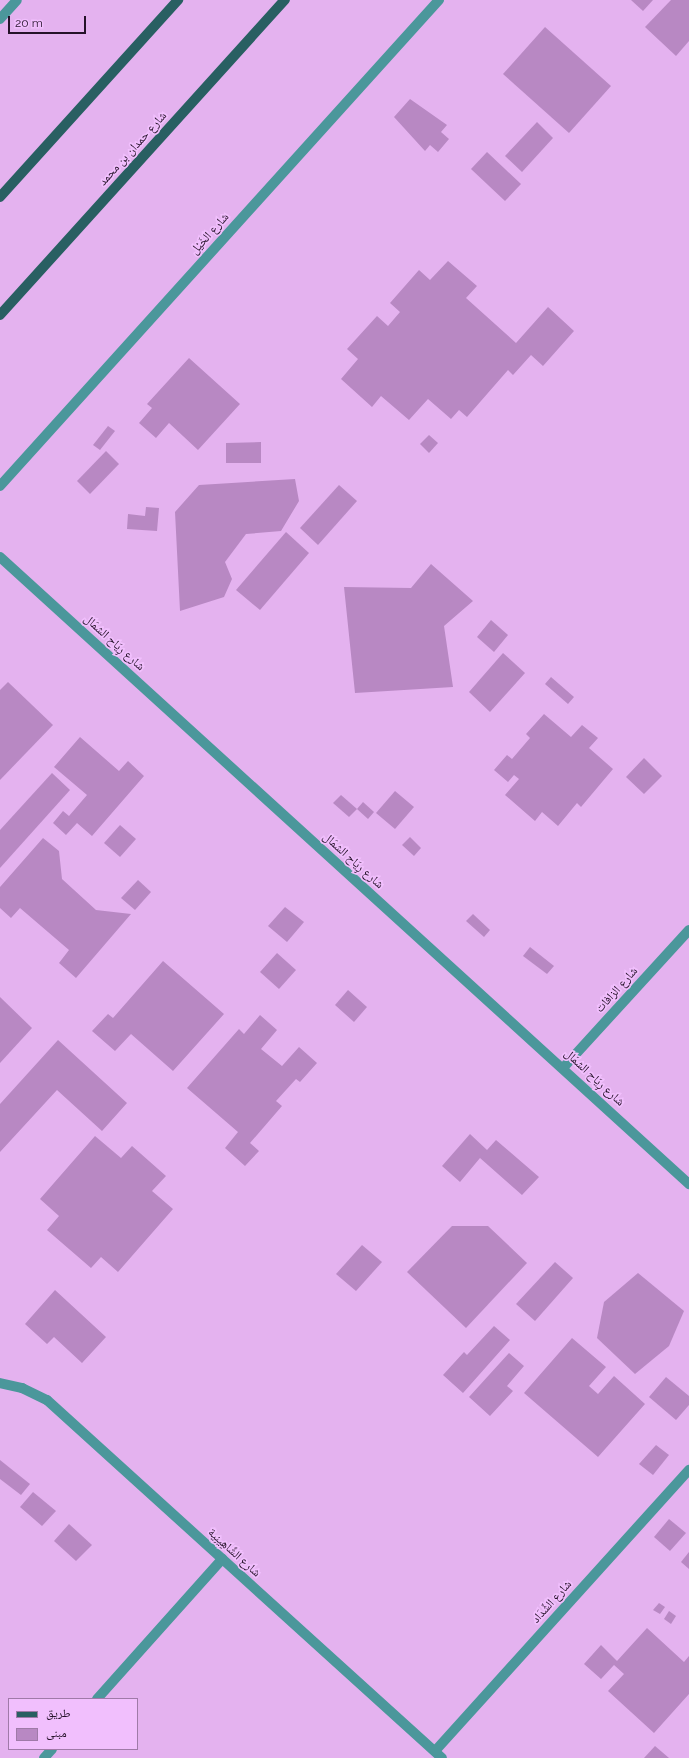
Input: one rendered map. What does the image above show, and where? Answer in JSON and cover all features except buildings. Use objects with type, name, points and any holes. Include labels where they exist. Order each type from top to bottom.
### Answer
[{"type":"main road","name":"شارع حمدان بن محمد","points":[[0,315],[285,0]]},
{"type":"main road","points":[[0,197],[175,2]]},
{"type":"street","name":"شارع الخَيْل","points":[[0,486],[439,0]]},
{"type":"street","points":[[0,19],[12,2]]},
{"type":"street","name":"شارع رِيَاح الشمَال","points":[[0,557],[689,1184]]},
{"type":"street","name":"شارع الزافات","points":[[563,1068],[689,930]]},
{"type":"street","name":"شارع الشَّاهِينِية","points":[[0,1383],[22,1388],[47,1400],[438,1755]]},
{"type":"street","name":"شارع الشِّدَاد","points":[[438,1755],[689,1470]]},
{"type":"street","points":[[98,1698],[222,1560]]},
{"type":"street","points":[[44,1758],[51,1750]]}]
